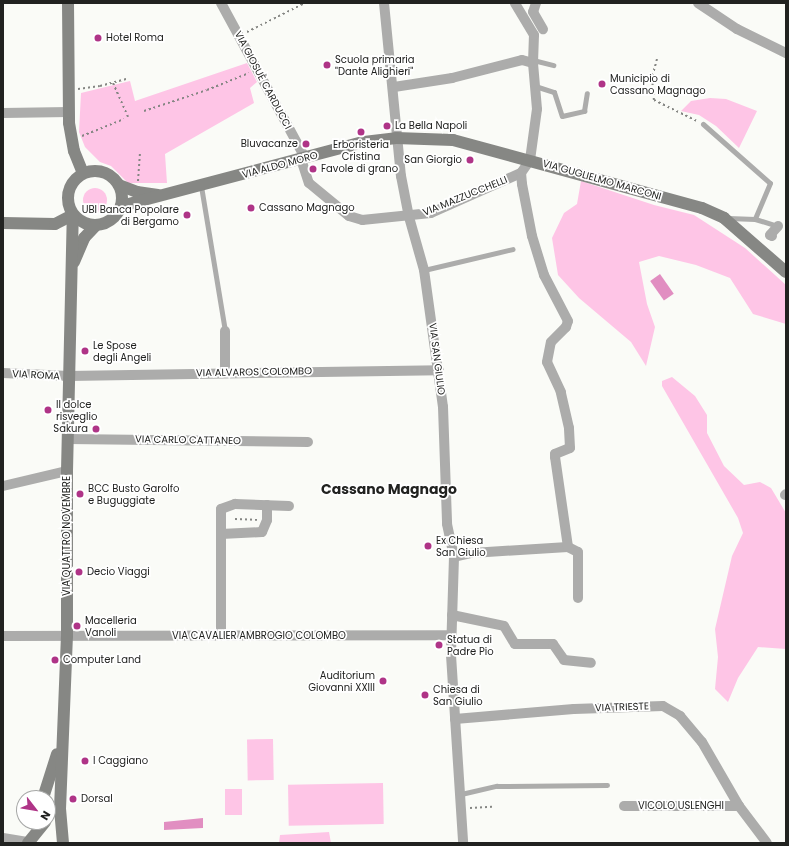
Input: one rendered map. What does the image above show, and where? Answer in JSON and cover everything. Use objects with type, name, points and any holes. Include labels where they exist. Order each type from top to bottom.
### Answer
[{"type":"main road","points":[[68,3],[70,89],[69,112],[72,141],[83,173],[99,171],[107,173],[119,185],[121,206]]},
{"type":"main road","name":"VIA ALDO MORO","points":[[121,206],[164,196],[364,142],[396,138]]},
{"type":"main road","name":"VIA GUGLIELMO MARCONI","points":[[396,138],[453,140],[702,208],[724,218],[786,272]]},
{"type":"main road","name":"VIA QUATTRO NOVEMBRE","points":[[63,843],[60,809],[67,636],[67,471],[74,263],[72,233],[73,215],[69,208],[68,192],[76,178],[83,173]]},
{"type":"main road","name":"VIA ALDO MORO","points":[[119,185],[137,192],[164,196]]},
{"type":"main road","name":"VIA QUATTRO NOVEMBRE","points":[[74,263],[84,238],[95,226],[111,220],[121,206]]},
{"type":"main road","points":[[55,224],[73,215],[79,221],[95,226]]},
{"type":"main road","points":[[3,223],[55,224],[72,233]]},
{"type":"main road","points":[[45,790],[64,724]]},
{"type":"main road","points":[[56,812],[60,809]]},
{"type":"main road","points":[[28,842],[32,830]]},
{"type":"main road","points":[[28,842],[38,830]]},
{"type":"street","name":"VIA GIOSUÈ CARDUCCI","points":[[221,3],[255,70],[303,158],[308,183],[349,216],[362,220],[409,217]]},
{"type":"street","name":"VIA SAN GIULIO","points":[[384,3],[394,87],[396,138],[409,217],[424,270],[443,407],[447,524],[454,557],[451,635],[463,843]]},
{"type":"street","points":[[516,3],[534,35],[533,62],[536,130],[530,160],[521,173],[532,236],[544,275],[568,321],[566,327],[551,342],[547,362],[561,392],[569,428],[570,448],[556,454],[555,457],[568,547]]},
{"type":"street","points":[[536,3],[533,12],[543,29]]},
{"type":"street","points":[[698,3],[737,29],[786,53]]},
{"type":"street","points":[[394,87],[452,78],[522,60],[533,62]]},
{"type":"street","points":[[3,113],[69,112]]},
{"type":"street","name":"VIA MAZZUCCHELLI","points":[[409,217],[431,213],[521,173]]},
{"type":"street","points":[[772,236],[770,235],[778,226]]},
{"type":"street","points":[[225,331],[225,373]]},
{"type":"street","name":"VIA ALVAROS COLOMBO","points":[[69,376],[439,370]]},
{"type":"street","name":"VIA ROMA","points":[[3,373],[69,376]]},
{"type":"street","name":"VIA CARLO CATTANEO","points":[[68,439],[308,442]]},
{"type":"street","points":[[3,486],[67,471]]},
{"type":"street","points":[[221,635],[220,509],[236,504],[289,506]]},
{"type":"street","points":[[221,534],[262,532],[267,520],[267,505]]},
{"type":"street","points":[[454,557],[472,553],[568,547],[578,552],[578,598]]},
{"type":"street","points":[[452,615],[504,626],[515,644],[553,644],[564,660],[591,663]]},
{"type":"street","name":"VIA CAVALIER AMBROGIO COLOMBO","points":[[3,636],[451,635]]},
{"type":"street","name":"VIA TRIESTE","points":[[455,719],[574,709],[663,706],[680,716],[702,742],[738,806],[767,843]]},
{"type":"street","name":"VICOLO USLENGHI","points":[[624,806],[738,806]]},
{"type":"street","points":[[3,838],[28,842]]},
{"type":"lane","points":[[533,62],[553,65]]},
{"type":"lane","points":[[535,86],[554,92],[562,116],[584,111],[587,93]]},
{"type":"lane","points":[[703,124],[770,183],[755,219]]},
{"type":"lane","points":[[201,186],[225,331]]},
{"type":"lane","points":[[724,218],[755,219],[778,226]]},
{"type":"lane","points":[[424,270],[513,249]]},
{"type":"lane","points":[[461,794],[497,786],[607,785]]},
{"type":"path","points":[[239,36],[305,3]]},
{"type":"path","points":[[657,59],[652,78],[654,100],[703,124]]},
{"type":"path","points":[[144,110],[207,90],[255,70]]},
{"type":"path","points":[[70,89],[113,83],[126,78]]},
{"type":"path","points":[[113,83],[128,117]]},
{"type":"path","points":[[72,141],[124,119]]},
{"type":"path","points":[[138,184],[140,152]]},
{"type":"path","points":[[235,534],[236,504]]},
{"type":"path","points":[[235,519],[267,520]]},
{"type":"path","points":[[461,809],[492,807]]},
{"type":"shaded area","points":[[247,63],[257,82],[250,88],[254,103],[165,154],[167,183],[128,183],[111,166],[100,162],[85,147],[79,132],[81,93],[130,81],[135,101]]},
{"type":"shaded area","points":[[710,98],[726,99],[757,111],[739,148],[716,126],[699,115],[681,111],[691,101]]},
{"type":"shaded area","points":[[581,181],[654,205],[694,215],[745,248],[786,285],[786,324],[753,314],[730,278],[696,265],[659,256],[639,262],[647,304],[655,327],[646,366],[631,342],[579,298],[558,275],[552,238],[564,213],[577,204]]},
{"type":"shaded area","points":[[95,188],[103,192],[107,200],[103,208],[95,212],[87,208],[83,200],[87,192]]},
{"type":"shaded area","points":[[660,274],[674,294],[664,301],[650,281]]},
{"type":"shaded area","points":[[672,377],[695,396],[707,415],[707,433],[724,466],[744,485],[760,482],[771,488],[786,513],[786,649],[758,647],[738,678],[728,702],[715,689],[718,657],[715,629],[732,556],[743,533],[738,518],[662,386],[662,381]]},
{"type":"shaded area","points":[[247,739],[273,739],[274,780],[248,780]]},
{"type":"shaded area","points":[[383,783],[384,824],[289,826],[288,785]]},
{"type":"shaded area","points":[[225,789],[242,789],[242,815],[225,815]]},
{"type":"shaded area","points":[[203,818],[203,828],[164,830],[164,822]]},
{"type":"shaded area","points":[[329,832],[331,843],[279,843],[280,835]]},
{"type":"place","name":"Hotel Roma","points":[[98,38]]},
{"type":"place","name":"Scuola primaria \"Dante Alighieri\"","points":[[327,65]]},
{"type":"place","name":"Municipio di Cassano Magnago","points":[[602,84]]},
{"type":"place","name":"La Bella Napoli","points":[[387,126]]},
{"type":"place","name":"Erboristeria Cristina","points":[[361,132]]},
{"type":"place","name":"Bluvacanze","points":[[306,144]]},
{"type":"place","name":"San Giorgio","points":[[470,160]]},
{"type":"place","name":"Favole di grano","points":[[313,169]]},
{"type":"place","name":"Cassano Magnago","points":[[251,208]]},
{"type":"place","name":"UBI Banca Popolare di Bergamo","points":[[187,215]]},
{"type":"place","name":"Le Spose degli Angeli","points":[[85,351]]},
{"type":"place","name":"Il dolce risveglio","points":[[48,410]]},
{"type":"place","name":"Sakura","points":[[96,429]]},
{"type":"place","name":"BCC Busto Garolfo e Buguggiate","points":[[80,494]]},
{"type":"place","name":"Ex Chiesa San Giulio","points":[[428,546]]},
{"type":"place","name":"Decio Viaggi","points":[[79,572]]},
{"type":"place","name":"Macelleria Vanoli","points":[[77,626]]},
{"type":"place","name":"Statua di Padre Pio","points":[[439,645]]},
{"type":"place","name":"Computer Land","points":[[55,660]]},
{"type":"place","name":"Auditorium Giovanni XXIII","points":[[383,681]]},
{"type":"place","name":"Chiesa di San Giulio","points":[[425,695]]},
{"type":"place","name":"I Caggiano","points":[[85,761]]},
{"type":"place","name":"Dorsal","points":[[73,799]]},
{"type":"district","name":"Cassano Magnago","points":[[389,489]]}]
